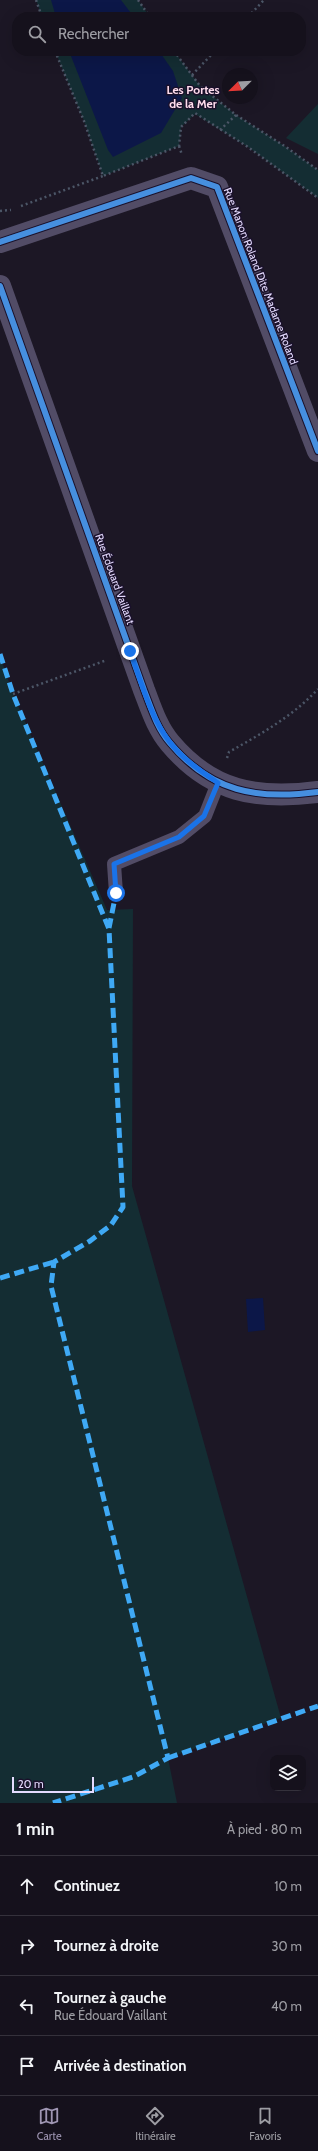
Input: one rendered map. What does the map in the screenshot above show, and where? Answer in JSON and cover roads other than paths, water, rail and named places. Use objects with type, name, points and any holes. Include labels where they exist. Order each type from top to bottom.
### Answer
[{"type":"street","name":"Rue Manon Roland Dite Madame Roland","points":[[0,242],[191,178],[217,187],[318,451]]},
{"type":"street","name":"Rue Édouard Vaillant","points":[[0,286],[130,651],[156,720],[169,742],[190,762],[218,783],[254,794],[277,796],[318,792]]},
{"type":"lane","points":[[116,893],[114,864],[179,837],[204,816],[218,783]]},
{"type":"district","name":"Les Portes de la Mer","points":[[193,96]]}]
